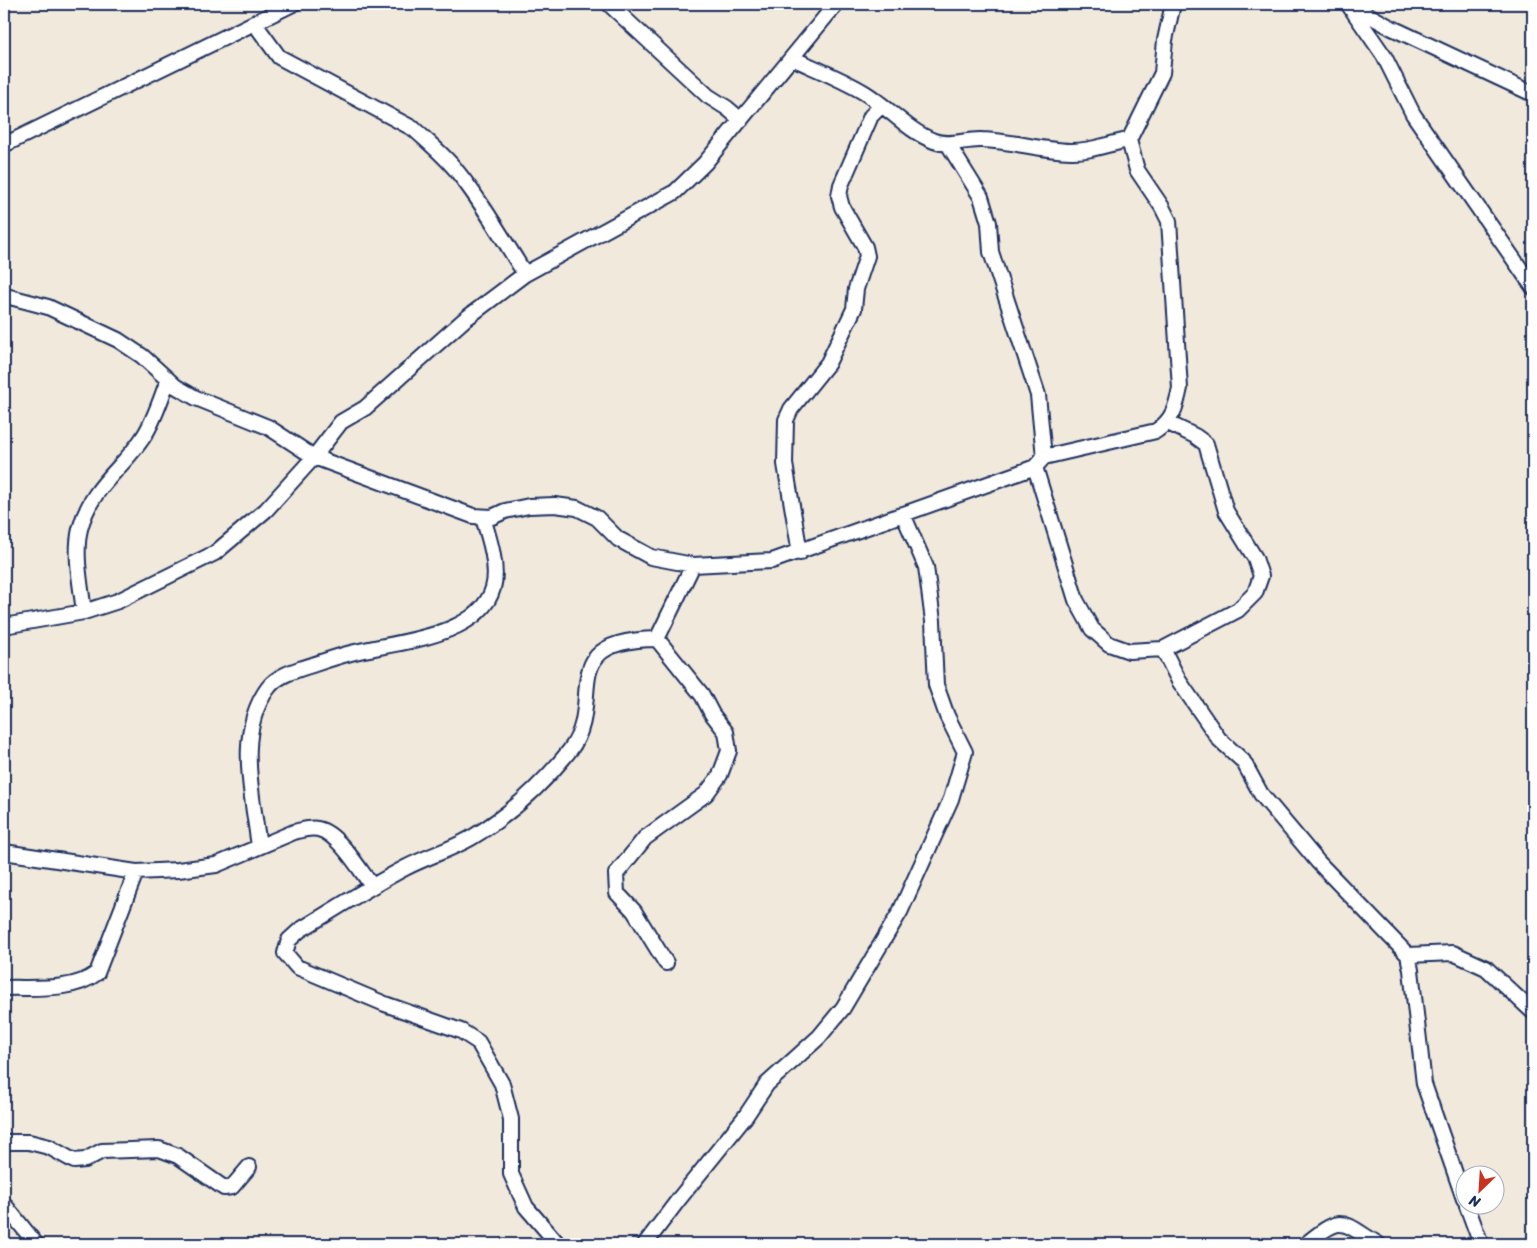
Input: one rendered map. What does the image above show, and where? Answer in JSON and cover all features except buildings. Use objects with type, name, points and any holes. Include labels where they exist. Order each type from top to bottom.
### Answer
[{"type":"street","points":[[4,144],[255,24],[279,7],[293,4]]},
{"type":"street","points":[[609,4],[708,96],[741,120]]},
{"type":"street","points":[[4,626],[84,612],[118,600],[215,553],[266,510],[314,458],[341,422],[365,408],[464,320],[525,274],[675,192],[705,163],[836,4]]},
{"type":"street","points":[[4,298],[10,297],[48,307],[118,340],[142,356],[168,380],[196,398],[268,427],[314,458],[483,518],[528,506],[555,504],[577,508],[597,518],[618,539],[651,557],[693,565],[772,561],[800,553],[1039,462],[1156,431],[1168,423],[1176,408],[1180,388],[1169,221],[1162,206],[1137,170],[1130,140],[1162,73],[1165,40],[1173,4]]},
{"type":"street","points":[[1350,4],[1390,27],[1533,94]]},
{"type":"street","points":[[1350,4],[1384,56],[1413,114],[1533,287]]},
{"type":"street","points":[[255,24],[279,57],[409,126],[424,138],[456,169],[490,218],[525,274]]},
{"type":"street","points":[[792,58],[865,93],[924,137],[948,144],[967,140],[991,140],[1070,151],[1096,150],[1113,143],[1130,140]]},
{"type":"street","points":[[800,553],[785,464],[786,420],[791,409],[828,363],[854,309],[856,289],[867,256],[866,247],[842,208],[839,196],[842,184],[871,116],[881,106]]},
{"type":"street","points":[[948,144],[981,197],[989,223],[991,252],[1038,395],[1039,462],[1076,600],[1092,629],[1109,644],[1129,651],[1163,649],[1238,610],[1255,593],[1260,576],[1255,558],[1226,511],[1206,444],[1195,436],[1168,423]]},
{"type":"street","points":[[84,612],[78,555],[80,530],[86,509],[96,491],[144,436],[168,380]]},
{"type":"street","points":[[645,1244],[745,1117],[767,1084],[819,1037],[843,1008],[900,912],[951,799],[965,752],[947,716],[936,684],[933,621],[926,567],[903,514]]},
{"type":"street","points":[[259,846],[248,750],[250,731],[267,689],[281,677],[307,667],[351,653],[416,640],[460,625],[481,610],[490,598],[494,586],[492,549],[483,518]]},
{"type":"street","points":[[657,639],[693,565]]},
{"type":"street","points":[[558,1244],[526,1207],[511,1174],[508,1110],[502,1084],[478,1042],[462,1031],[385,1004],[297,967],[286,954],[289,940],[300,930],[407,867],[470,838],[510,810],[541,782],[571,748],[582,724],[585,683],[590,664],[608,648],[640,639],[657,639]]},
{"type":"street","points":[[657,639],[702,695],[726,732],[729,751],[720,775],[706,794],[646,838],[616,874],[617,893],[634,911],[666,963]]},
{"type":"street","points":[[1163,649],[1180,681],[1219,739],[1242,761],[1261,794],[1318,862],[1408,955],[1424,1084],[1454,1170]]},
{"type":"street","points":[[4,852],[136,872],[216,865],[259,846],[308,828],[318,829],[334,838],[372,886]]},
{"type":"street","points":[[4,988],[70,984],[88,980],[97,973],[136,872]]},
{"type":"street","points":[[1408,955],[1453,953],[1486,968],[1533,1012]]},
{"type":"street","points":[[4,1142],[29,1142],[49,1147],[74,1160],[85,1160],[102,1152],[159,1149],[178,1156],[224,1188],[232,1187],[250,1167]]},
{"type":"street","points":[[4,1204],[36,1244]]},
{"type":"street","points":[[1470,1216],[1480,1244]]},
{"type":"street","points":[[1306,1244],[1327,1227],[1340,1222],[1349,1224],[1378,1244]]}]
